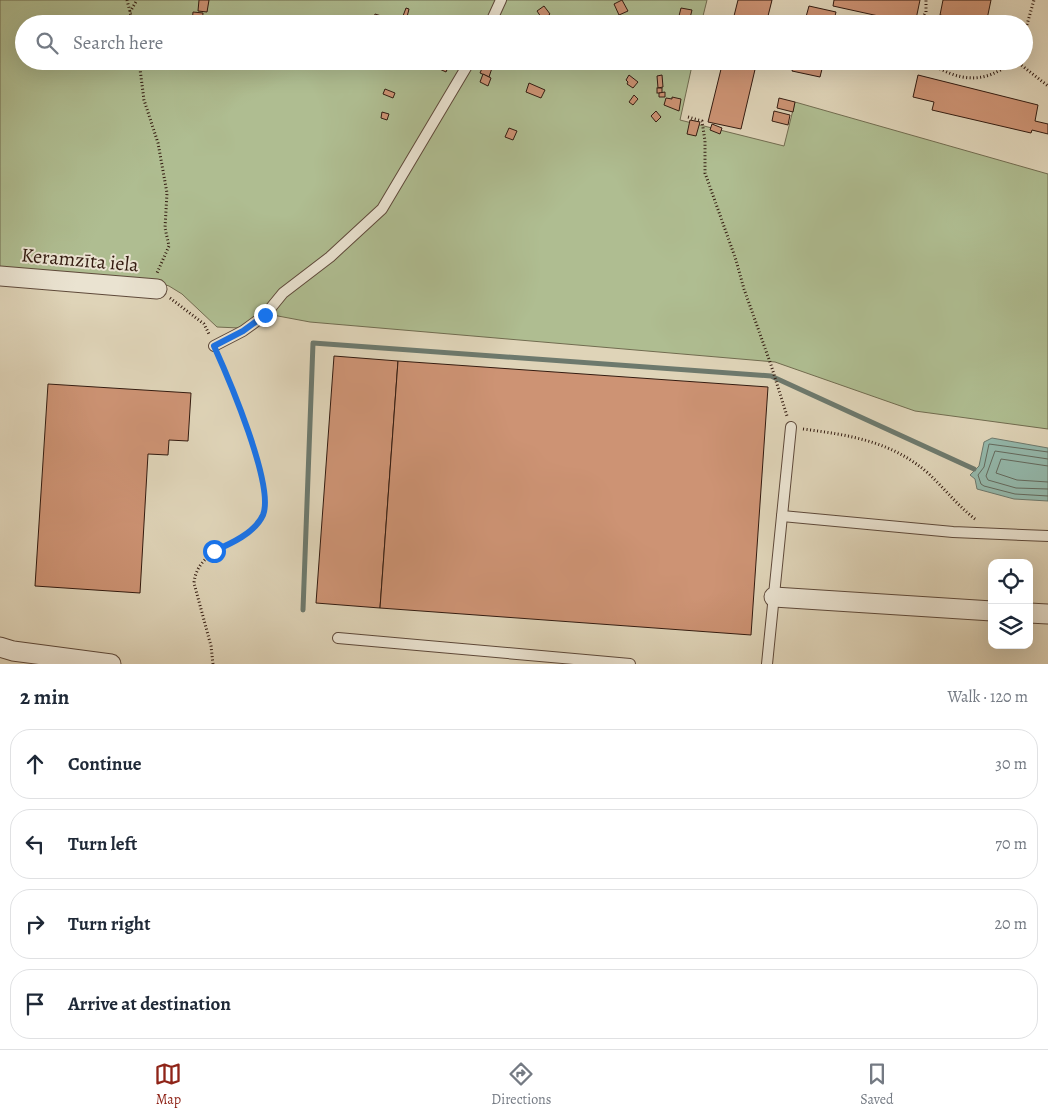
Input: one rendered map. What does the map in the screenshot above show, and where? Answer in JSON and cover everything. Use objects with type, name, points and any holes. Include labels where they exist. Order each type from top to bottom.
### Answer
[{"type":"street","name":"Keramzīta iela","points":[[0,276],[157,289]]},
{"type":"street","points":[[774,597],[988,611]]},
{"type":"street","points":[[1033,613],[1048,614]]},
{"type":"street","points":[[0,647],[12,651],[111,664]]},
{"type":"lane","points":[[494,15],[501,0]]},
{"type":"lane","points":[[214,346],[243,331],[265,315],[282,294],[330,257],[382,209],[465,70]]},
{"type":"lane","points":[[767,664],[791,427]]},
{"type":"lane","points":[[782,516],[952,532],[1048,536]]},
{"type":"lane","points":[[338,638],[630,664]]},
{"type":"path","points":[[127,0],[130,13]]},
{"type":"path","points":[[130,13],[137,0]]},
{"type":"path","points":[[924,15],[926,0]]},
{"type":"path","points":[[1030,15],[1034,0]]},
{"type":"path","points":[[140,70],[144,100],[158,143],[167,193],[165,228],[169,246],[156,273],[157,289],[204,324],[249,436],[264,490],[265,505],[262,515],[249,531],[214,551],[204,559],[195,574],[194,584],[211,646],[212,664]]},
{"type":"path","points":[[942,70],[960,77],[982,78],[1002,70]]},
{"type":"path","points":[[1026,70],[1048,86]]},
{"type":"path","points":[[688,117],[702,121],[706,141],[705,173],[791,427],[854,436],[896,450],[930,475],[954,501],[978,521]]},
{"type":"green space","points":[[0,0],[707,0],[703,15],[15,15],[15,70],[691,70],[680,120],[784,146],[795,102],[1048,174],[1048,429],[915,411],[775,362],[310,322],[262,313],[239,328],[217,327],[182,294],[169,286],[150,280],[0,272]]},
{"type":"water","points":[[992,438],[1048,448],[1048,501],[1014,499],[977,489],[975,479],[970,475],[979,466],[984,442]]},
{"type":"building","points":[[199,0],[209,0],[207,12],[198,11]]},
{"type":"building","points":[[622,0],[628,11],[619,15],[614,4]]},
{"type":"building","points":[[738,0],[772,0],[768,15],[734,15]]},
{"type":"building","points":[[834,0],[920,0],[917,15],[874,15],[833,6]]},
{"type":"building","points":[[943,0],[991,0],[988,15],[940,15]]},
{"type":"building","points":[[544,6],[550,14],[540,15],[537,11]]},
{"type":"building","points":[[809,6],[836,12],[835,15],[806,15]]},
{"type":"building","points":[[406,8],[409,9],[408,15],[403,15]]},
{"type":"building","points":[[681,8],[692,10],[691,15],[679,15]]},
{"type":"building","points":[[193,12],[203,13],[203,15],[193,15]]},
{"type":"building","points":[[481,70],[491,70],[489,77],[480,73]]},
{"type":"building","points":[[721,70],[755,70],[741,129],[708,122]]},
{"type":"building","points":[[792,70],[822,70],[820,77]]},
{"type":"building","points":[[483,74],[491,78],[488,86],[480,82]]},
{"type":"building","points":[[629,75],[638,82],[633,88],[627,84],[626,80]]},
{"type":"building","points":[[662,75],[663,87],[658,88],[657,76]]},
{"type":"building","points":[[918,75],[1038,105],[1035,121],[1048,124],[1048,134],[1032,130],[1031,133],[932,110],[934,102],[913,97]]},
{"type":"building","points":[[529,83],[545,90],[541,98],[526,92]]},
{"type":"building","points":[[657,88],[662,88],[662,93],[657,93]]},
{"type":"building","points":[[385,89],[395,93],[393,98],[383,94]]},
{"type":"building","points":[[665,92],[665,97],[659,97],[659,93]]},
{"type":"building","points":[[634,95],[638,99],[633,105],[629,102]]},
{"type":"building","points":[[672,97],[681,99],[679,111],[664,105],[666,98],[672,99]]},
{"type":"building","points":[[779,98],[795,102],[793,112],[777,108]]},
{"type":"building","points":[[656,111],[661,117],[656,122],[651,116]]},
{"type":"building","points":[[774,111],[790,115],[788,125],[772,121]]},
{"type":"building","points":[[382,112],[389,114],[387,120],[381,118]]},
{"type":"building","points":[[690,120],[700,122],[696,136],[687,134]]},
{"type":"building","points":[[712,124],[722,128],[720,134],[710,130]]},
{"type":"building","points":[[509,128],[517,131],[513,140],[505,137]]},
{"type":"building","points":[[334,356],[398,361],[380,608],[316,603]]},
{"type":"building","points":[[398,361],[768,387],[751,635],[380,608]]},
{"type":"building","points":[[48,384],[191,393],[188,441],[169,440],[168,455],[148,454],[140,593],[35,586]]},
{"type":"waterway","points":[[303,610],[313,343],[771,376],[974,469]]},
{"type":"route","points":[[214,551],[230,544],[249,531],[262,515],[265,505],[264,490],[249,436],[214,346],[243,331],[265,315]]}]
